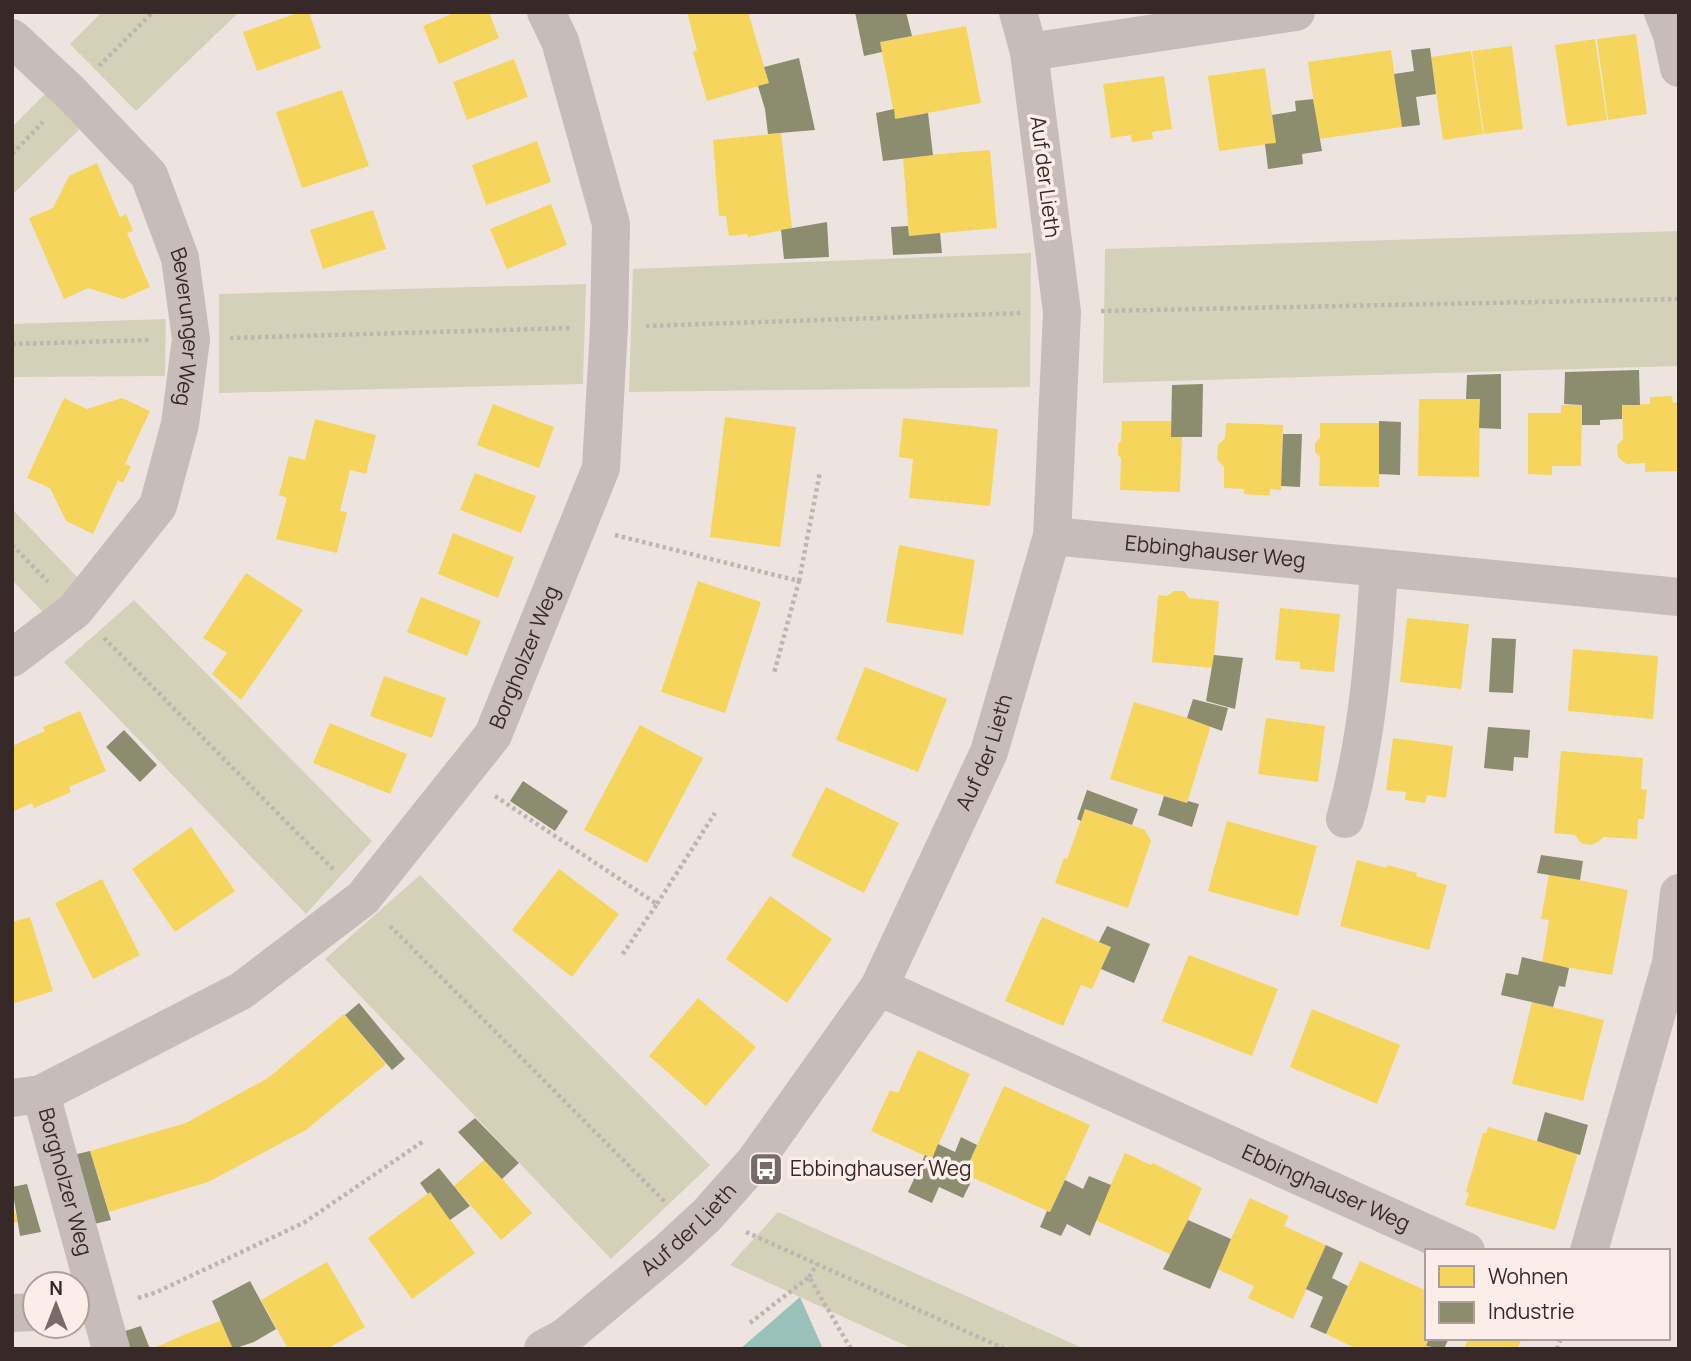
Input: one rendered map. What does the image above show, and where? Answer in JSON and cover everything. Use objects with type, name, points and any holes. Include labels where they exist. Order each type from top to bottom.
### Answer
[{"type":"street","name":"Borgholzer Weg","points":[[77,1270],[26,1096],[241,991],[363,898],[493,736],[601,468],[609,327],[611,224],[560,41],[547,12]]},
{"type":"street","name":"Auf der Lieth","points":[[543,1349],[565,1337],[668,1251],[707,1215],[755,1161],[879,987],[989,752],[1052,536],[1062,312],[1029,52],[1018,12]]},
{"type":"street","points":[[1029,52],[1296,12]]},
{"type":"street","points":[[1663,12],[1672,35],[1679,68]]},
{"type":"street","name":"Beverunger Weg","points":[[12,38],[71,93],[149,175],[180,258],[191,339],[180,424],[158,506],[75,610],[12,658]]},
{"type":"street","name":"Ebbinghauser Weg","points":[[1052,536],[1679,597]]},
{"type":"street","points":[[1345,818],[1353,791],[1372,684],[1379,568]]},
{"type":"street","points":[[1590,1249],[1671,962],[1679,893]]},
{"type":"street","name":"Ebbinghauser Weg","points":[[879,987],[1462,1249]]},
{"type":"street","name":"Borgholzer Weg","points":[[91,1313],[111,1349]]},
{"type":"path","points":[[12,344],[1062,312],[1679,299]]},
{"type":"path","points":[[774,673],[799,581],[820,472]]},
{"type":"path","points":[[577,526],[799,581]]},
{"type":"path","points":[[463,774],[657,904]]},
{"type":"path","points":[[622,955],[715,813]]},
{"type":"path","points":[[91,1308],[157,1292],[305,1222],[425,1140]]},
{"type":"path","points":[[707,1215],[1005,1349]]},
{"type":"path","points":[[750,1323],[809,1277],[817,1264]]},
{"type":"path","points":[[809,1277],[851,1349]]},
{"type":"green space","points":[[102,12],[239,12],[136,111],[70,44]]},
{"type":"green space","points":[[51,88],[88,121],[12,195],[12,127]]},
{"type":"green space","points":[[1679,231],[1679,366],[1103,383],[1105,249]]},
{"type":"green space","points":[[1031,253],[1030,387],[629,392],[633,269]]},
{"type":"green space","points":[[586,284],[583,384],[219,393],[219,294]]},
{"type":"green space","points":[[166,319],[165,376],[12,377],[12,324]]},
{"type":"green space","points":[[12,509],[79,579],[44,613],[12,580]]},
{"type":"green space","points":[[134,600],[372,841],[306,914],[64,662]]},
{"type":"green space","points":[[420,875],[710,1165],[611,1259],[325,959]]},
{"type":"green space","points":[[778,1212],[1085,1349],[913,1349],[730,1265]]},
{"type":"water","points":[[800,1297],[823,1349],[740,1349]]},
{"type":"building: Wohnen","points":[[300,12],[309,12],[321,48],[257,71],[243,32]]},
{"type":"building: Wohnen","points":[[456,12],[489,12],[499,38],[439,64],[423,26]]},
{"type":"building: Wohnen","points":[[687,12],[748,12],[769,83],[707,101],[693,52],[697,50]]},
{"type":"building: Wohnen","points":[[966,26],[981,103],[895,119],[880,42]]},
{"type":"building: Wohnen","points":[[1636,34],[1647,114],[1608,120],[1597,39]]},
{"type":"building: Wohnen","points":[[1595,39],[1607,120],[1567,126],[1555,45]]},
{"type":"building: Wohnen","points":[[1512,46],[1523,129],[1484,134],[1472,51]]},
{"type":"building: Wohnen","points":[[1391,50],[1402,127],[1319,139],[1308,62]]},
{"type":"building: Wohnen","points":[[1471,51],[1483,134],[1443,140],[1431,57]]},
{"type":"building: Wohnen","points":[[514,59],[528,97],[467,120],[453,82]]},
{"type":"building: Wohnen","points":[[1265,68],[1276,143],[1219,151],[1208,76]]},
{"type":"building: Wohnen","points":[[1164,76],[1172,129],[1152,132],[1153,139],[1132,142],[1131,135],[1111,138],[1103,84]]},
{"type":"building: Wohnen","points":[[342,90],[369,166],[302,188],[276,112]]},
{"type":"building: Wohnen","points":[[781,133],[792,228],[748,237],[747,234],[729,236],[726,216],[719,216],[713,140]]},
{"type":"building: Wohnen","points":[[537,141],[551,182],[486,205],[472,165]]},
{"type":"building: Wohnen","points":[[990,150],[997,228],[909,236],[903,157]]},
{"type":"building: Wohnen","points":[[97,163],[120,217],[126,214],[133,231],[127,233],[150,287],[123,299],[88,288],[64,299],[29,218],[53,208],[69,176]]},
{"type":"building: Wohnen","points":[[551,204],[567,245],[507,269],[490,229]]},
{"type":"building: Wohnen","points":[[373,210],[386,249],[323,269],[310,230]]},
{"type":"building: Wohnen","points":[[1672,396],[1673,403],[1679,403],[1679,471],[1645,472],[1645,463],[1626,464],[1618,457],[1617,445],[1623,439],[1622,405],[1650,404],[1650,397]]},
{"type":"building: Wohnen","points":[[64,398],[87,409],[122,398],[150,411],[125,464],[131,466],[123,483],[118,480],[93,534],[66,521],[50,488],[27,478]]},
{"type":"building: Wohnen","points":[[1419,399],[1480,399],[1479,477],[1418,476]]},
{"type":"building: Wohnen","points":[[493,404],[554,427],[539,468],[477,445]]},
{"type":"building: Wohnen","points":[[1561,405],[1582,405],[1581,466],[1552,466],[1552,475],[1528,474],[1528,413],[1561,413]]},
{"type":"building: Wohnen","points":[[725,417],[796,427],[780,547],[710,537]]},
{"type":"building: Wohnen","points":[[903,418],[998,429],[990,506],[909,498],[913,459],[899,457]]},
{"type":"building: Wohnen","points":[[315,419],[376,435],[366,474],[350,470],[340,511],[347,512],[337,553],[276,539],[287,498],[279,495],[289,456],[305,460]]},
{"type":"building: Wohnen","points":[[1122,421],[1171,421],[1171,437],[1182,437],[1180,492],[1120,490],[1121,458],[1118,455],[1118,444],[1121,441]]},
{"type":"building: Wohnen","points":[[1226,423],[1283,425],[1281,490],[1270,489],[1270,495],[1257,495],[1244,494],[1244,489],[1224,488],[1224,467],[1217,459],[1218,445],[1225,438]]},
{"type":"building: Wohnen","points":[[1320,423],[1381,423],[1379,487],[1319,486],[1320,457],[1315,452],[1315,443],[1320,438]]},
{"type":"building: Wohnen","points":[[475,473],[536,496],[521,533],[460,510]]},
{"type":"building: Wohnen","points":[[453,533],[514,557],[498,598],[438,574]]},
{"type":"building: Wohnen","points":[[899,545],[975,560],[963,635],[886,622]]},
{"type":"building: Wohnen","points":[[246,573],[303,610],[241,700],[212,674],[227,653],[203,638]]},
{"type":"building: Wohnen","points":[[698,581],[761,602],[725,713],[661,692]]},
{"type":"building: Wohnen","points":[[1174,591],[1184,591],[1189,598],[1219,601],[1213,668],[1152,662],[1158,595],[1167,596]]},
{"type":"building: Wohnen","points":[[421,597],[481,621],[467,656],[407,632]]},
{"type":"building: Wohnen","points":[[1280,608],[1340,614],[1334,672],[1300,669],[1300,662],[1275,660]]},
{"type":"building: Wohnen","points":[[1407,618],[1469,624],[1461,689],[1400,682]]},
{"type":"building: Wohnen","points":[[1573,649],[1658,656],[1653,719],[1568,711]]},
{"type":"building: Wohnen","points":[[865,667],[947,699],[918,772],[836,740]]},
{"type":"building: Wohnen","points":[[384,676],[446,698],[432,738],[370,716]]},
{"type":"building: Wohnen","points":[[1134,702],[1211,725],[1187,803],[1110,779]]},
{"type":"building: Wohnen","points":[[80,711],[106,771],[69,787],[71,792],[34,808],[32,803],[12,812],[12,746],[45,731],[43,727]]},
{"type":"building: Wohnen","points":[[1266,718],[1325,726],[1318,782],[1258,774]]},
{"type":"building: Wohnen","points":[[330,723],[407,754],[390,794],[313,763]]},
{"type":"building: Wohnen","points":[[640,725],[703,758],[647,863],[584,830]]},
{"type":"building: Wohnen","points":[[1393,738],[1453,746],[1446,798],[1427,795],[1425,803],[1405,800],[1406,792],[1386,790]]},
{"type":"building: Wohnen","points":[[1561,751],[1643,758],[1641,789],[1647,790],[1644,819],[1638,819],[1637,839],[1603,837],[1590,845],[1581,843],[1575,835],[1554,833]]},
{"type":"building: Wohnen","points":[[826,787],[899,823],[864,893],[791,856]]},
{"type":"building: Wohnen","points":[[1085,809],[1145,830],[1151,841],[1128,908],[1055,883],[1064,858],[1067,859]]},
{"type":"building: Wohnen","points":[[1227,821],[1317,846],[1298,916],[1208,891]]},
{"type":"building: Wohnen","points":[[191,827],[235,891],[175,932],[132,869]]},
{"type":"building: Wohnen","points":[[1357,860],[1417,873],[1416,876],[1447,885],[1429,950],[1340,926]]},
{"type":"building: Wohnen","points":[[559,869],[619,914],[572,977],[512,930]]},
{"type":"building: Wohnen","points":[[1549,874],[1628,890],[1612,975],[1542,963],[1549,920],[1541,919]]},
{"type":"building: Wohnen","points":[[102,879],[140,955],[93,979],[55,903]]},
{"type":"building: Wohnen","points":[[770,896],[832,939],[787,1003],[726,959]]},
{"type":"building: Wohnen","points":[[30,917],[53,991],[12,1004],[12,922]]},
{"type":"building: Wohnen","points":[[1042,917],[1111,947],[1092,989],[1081,985],[1063,1026],[1005,1001]]},
{"type":"building: Wohnen","points":[[1189,955],[1278,989],[1252,1056],[1162,1021]]},
{"type":"building: Wohnen","points":[[698,998],[756,1047],[706,1106],[649,1056]]},
{"type":"building: Wohnen","points":[[1532,1002],[1604,1020],[1583,1101],[1512,1084]]},
{"type":"building: Wohnen","points":[[1312,1009],[1400,1045],[1377,1104],[1290,1067]]},
{"type":"building: Wohnen","points":[[344,1014],[386,1064],[306,1130],[208,1182],[109,1212],[90,1151],[186,1123],[268,1078]]},
{"type":"building: Wohnen","points":[[918,1050],[970,1074],[932,1159],[871,1131],[890,1090],[898,1093]]},
{"type":"building: Wohnen","points":[[1004,1086],[1090,1125],[1050,1212],[964,1174]]},
{"type":"building: Wohnen","points":[[1488,1127],[1578,1153],[1555,1230],[1465,1205],[1469,1193],[1466,1192],[1483,1133],[1486,1133]]},
{"type":"building: Wohnen","points":[[1125,1153],[1151,1165],[1153,1163],[1202,1188],[1172,1255],[1095,1220]]},
{"type":"building: Wohnen","points":[[485,1159],[532,1213],[501,1240],[454,1186]]},
{"type":"building: Wohnen","points":[[430,1192],[475,1253],[412,1299],[368,1238]]},
{"type":"building: Wohnen","points":[[1250,1198],[1289,1216],[1284,1226],[1326,1245],[1293,1319],[1248,1298],[1254,1286],[1217,1269]]},
{"type":"building: Wohnen","points":[[12,1203],[18,1222],[12,1223]]},
{"type":"building: Wohnen","points":[[1360,1261],[1425,1290],[1425,1340],[1428,1340],[1425,1349],[1357,1349],[1326,1334]]},
{"type":"building: Wohnen","points":[[327,1262],[365,1327],[327,1349],[288,1349],[261,1300]]},
{"type":"building: Wohnen","points":[[222,1320],[233,1349],[152,1349],[186,1334]]},
{"type":"building: Wohnen","points":[[1468,1340],[1521,1340],[1517,1349],[1464,1349]]},
{"type":"building: Industrie","points":[[855,12],[906,12],[912,36],[880,42],[882,52],[864,56]]},
{"type":"building: Industrie","points":[[1430,48],[1436,94],[1416,97],[1420,125],[1402,127],[1394,74],[1414,71],[1411,50]]},
{"type":"building: Industrie","points":[[799,58],[815,130],[768,134],[765,109],[758,86],[769,83],[764,67]]},
{"type":"building: Industrie","points":[[1313,99],[1322,151],[1302,154],[1303,164],[1268,169],[1265,144],[1276,143],[1272,115],[1296,111],[1295,101]]},
{"type":"building: Industrie","points":[[894,109],[895,119],[928,113],[933,155],[883,161],[876,113]]},
{"type":"building: Industrie","points":[[827,222],[829,257],[784,259],[781,230]]},
{"type":"building: Industrie","points":[[908,226],[909,236],[940,233],[942,253],[893,255],[891,227]]},
{"type":"building: Industrie","points":[[1639,370],[1640,405],[1622,405],[1622,419],[1600,420],[1600,425],[1582,425],[1582,405],[1564,404],[1565,372]]},
{"type":"building: Industrie","points":[[1501,374],[1501,429],[1479,428],[1480,399],[1466,399],[1467,375]]},
{"type":"building: Industrie","points":[[1203,384],[1202,437],[1171,437],[1172,385]]},
{"type":"building: Industrie","points":[[1379,421],[1401,422],[1400,475],[1379,474]]},
{"type":"building: Industrie","points":[[1283,434],[1302,434],[1300,487],[1281,486]]},
{"type":"building: Industrie","points":[[1492,638],[1516,639],[1513,693],[1489,692]]},
{"type":"building: Industrie","points":[[1214,655],[1243,658],[1235,709],[1206,701]]},
{"type":"building: Industrie","points":[[1193,699],[1228,708],[1222,731],[1187,718]]},
{"type":"building: Industrie","points":[[1488,727],[1530,730],[1528,758],[1514,757],[1513,771],[1484,768]]},
{"type":"building: Industrie","points":[[124,730],[157,765],[140,782],[106,747]]},
{"type":"building: Industrie","points":[[523,781],[568,811],[555,831],[510,801]]},
{"type":"building: Industrie","points":[[1087,790],[1138,809],[1132,825],[1085,809],[1081,821],[1077,819]]},
{"type":"building: Industrie","points":[[1164,796],[1199,804],[1192,827],[1158,815]]},
{"type":"building: Industrie","points":[[1541,855],[1583,861],[1580,880],[1537,873]]},
{"type":"building: Industrie","points":[[1107,926],[1150,944],[1134,983],[1101,969],[1111,947],[1099,942]]},
{"type":"building: Industrie","points":[[1522,957],[1569,968],[1565,987],[1559,986],[1553,1007],[1501,995],[1506,973],[1518,975]]},
{"type":"building: Industrie","points":[[359,1003],[405,1059],[392,1070],[345,1015]]},
{"type":"building: Industrie","points":[[1545,1112],[1588,1125],[1580,1155],[1537,1141]]},
{"type":"building: Industrie","points":[[475,1118],[519,1163],[502,1179],[458,1132]]},
{"type":"building: Industrie","points":[[961,1137],[977,1145],[964,1174],[973,1178],[963,1198],[939,1187],[932,1203],[908,1192],[925,1155],[932,1159],[938,1144],[955,1152]]},
{"type":"building: Industrie","points":[[90,1151],[111,1220],[94,1224],[73,1155]]},
{"type":"building: Industrie","points":[[439,1168],[470,1206],[450,1220],[420,1183]]},
{"type":"building: Industrie","points":[[1089,1176],[1111,1185],[1090,1236],[1067,1224],[1061,1236],[1040,1227],[1065,1180],[1083,1189]]},
{"type":"building: Industrie","points":[[27,1184],[41,1232],[20,1236],[12,1187]]},
{"type":"building: Industrie","points":[[1188,1220],[1231,1239],[1210,1289],[1163,1269]]},
{"type":"building: Industrie","points":[[1326,1245],[1343,1253],[1332,1278],[1348,1286],[1326,1334],[1310,1327],[1323,1297],[1306,1289]]},
{"type":"building: Industrie","points":[[250,1281],[276,1329],[254,1342],[233,1349],[212,1301]]},
{"type":"building: Industrie","points":[[141,1326],[150,1349],[130,1349],[125,1331]]},
{"type":"building: Industrie","points":[[1428,1340],[1448,1340],[1444,1349],[1426,1346]]},
{"type":"place","name":"Ebbinghauser Weg","points":[[766,1169]]}]
